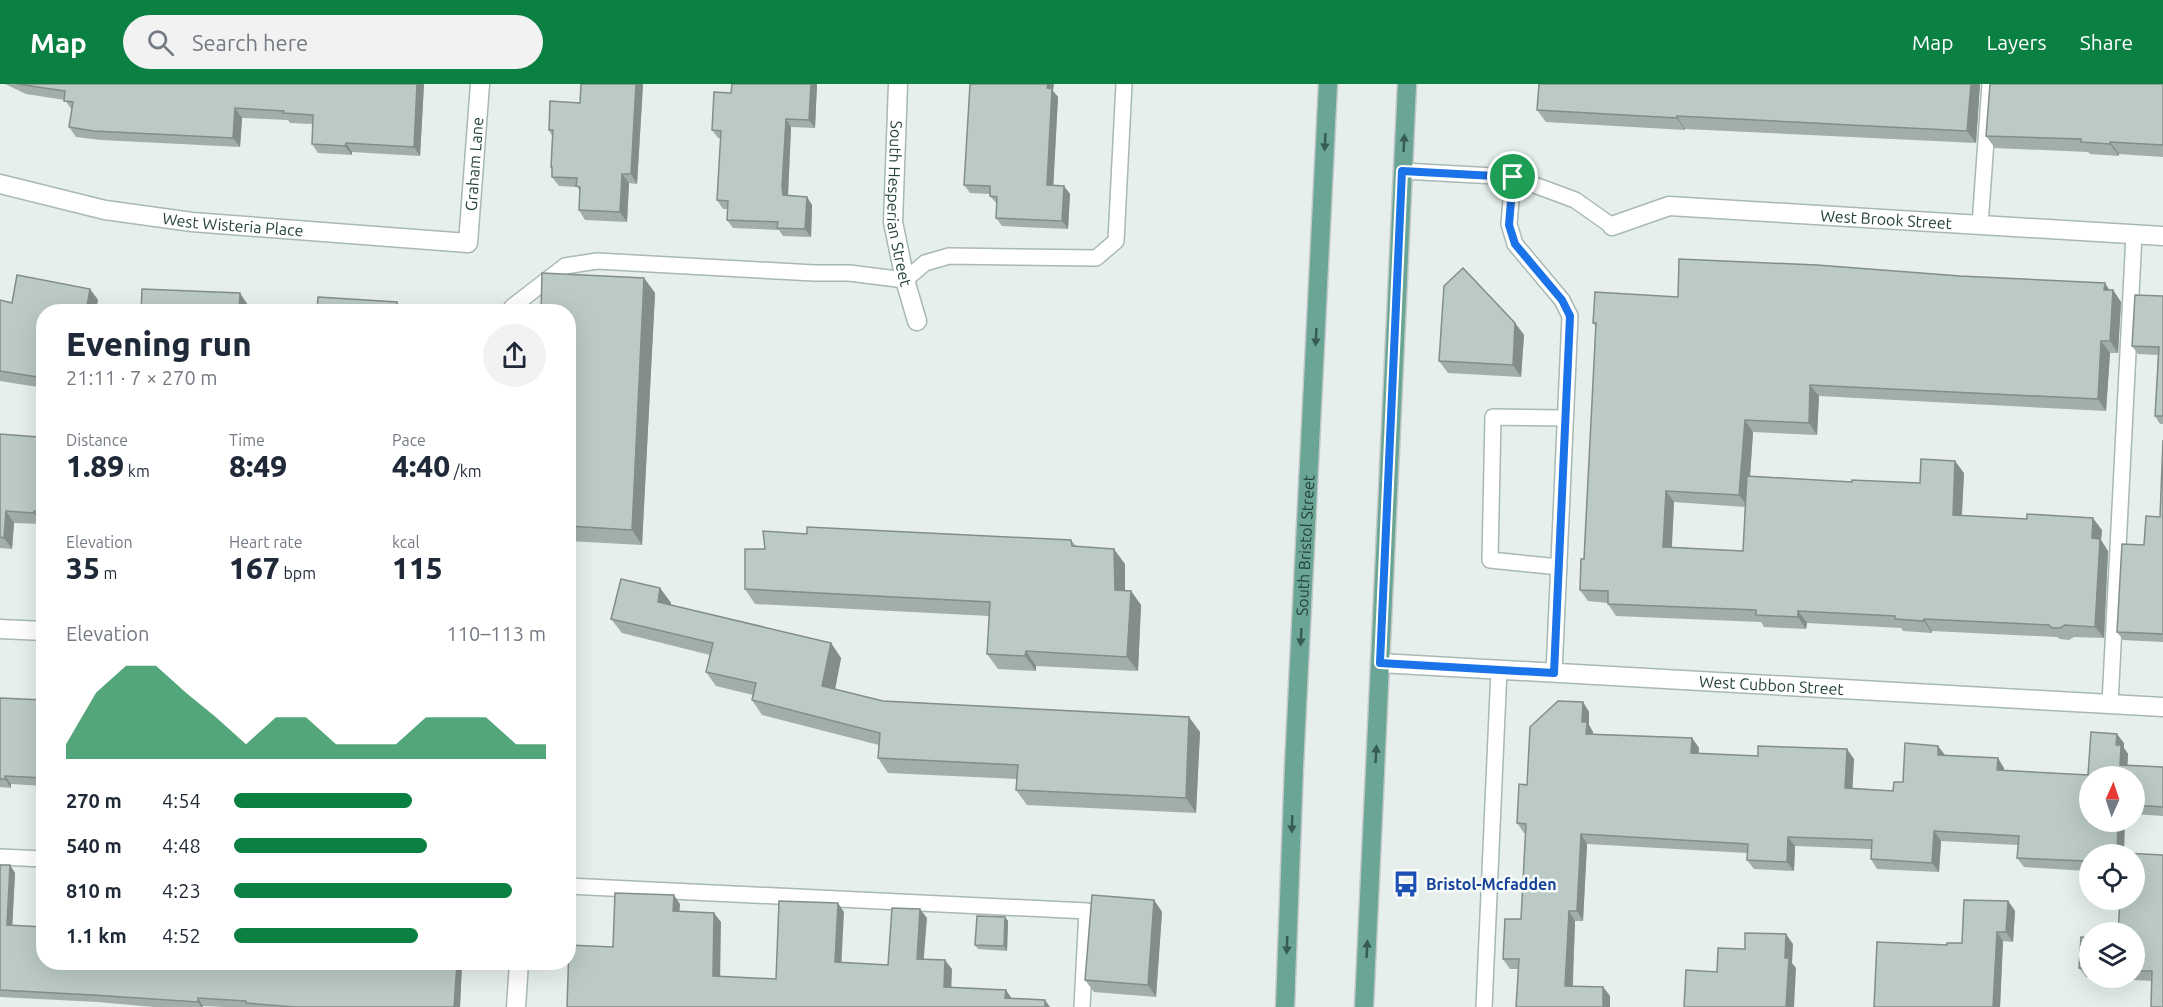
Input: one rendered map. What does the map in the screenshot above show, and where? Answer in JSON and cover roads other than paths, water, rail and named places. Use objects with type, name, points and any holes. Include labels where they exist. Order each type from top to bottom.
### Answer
[{"type":"main road","name":"South Bristol Street","points":[[1285,1007],[1328,84]]},
{"type":"main road","points":[[1364,1007],[1407,84]]},
{"type":"street","name":"Graham Lane","points":[[468,243],[480,84]]},
{"type":"street","name":"South Hesperian Street","points":[[898,84],[893,222],[905,280],[917,321]]},
{"type":"street","name":"West Wisteria Place","points":[[0,184],[105,210],[181,220],[468,243]]},
{"type":"street","name":"West Brook Street","points":[[1612,226],[1669,206],[2163,236]]},
{"type":"street","points":[[0,629],[36,631]]},
{"type":"street","name":"West Cubbon Street","points":[[1380,663],[2163,707]]},
{"type":"street","points":[[516,1007],[519,970]]},
{"type":"lane","points":[[516,304],[565,266],[597,261],[849,273],[905,280],[924,263],[949,256],[1096,258],[1116,241],[1124,84]]},
{"type":"lane","points":[[1980,225],[1990,84]]},
{"type":"lane","points":[[1402,171],[1513,177],[1575,200],[1612,226]]},
{"type":"lane","points":[[1513,177],[1509,225],[1515,244],[1562,300],[1570,316],[1554,673]]},
{"type":"lane","points":[[2110,704],[2134,235]]},
{"type":"lane","points":[[1559,567],[1490,560],[1493,417],[1565,418]]},
{"type":"lane","points":[[1484,1007],[1498,669]]},
{"type":"lane","points":[[0,857],[36,859]]},
{"type":"lane","points":[[576,886],[1087,911],[1082,1007]]},
{"type":"place","name":"Bristol-Mcfadden","points":[[1406,884]]}]
